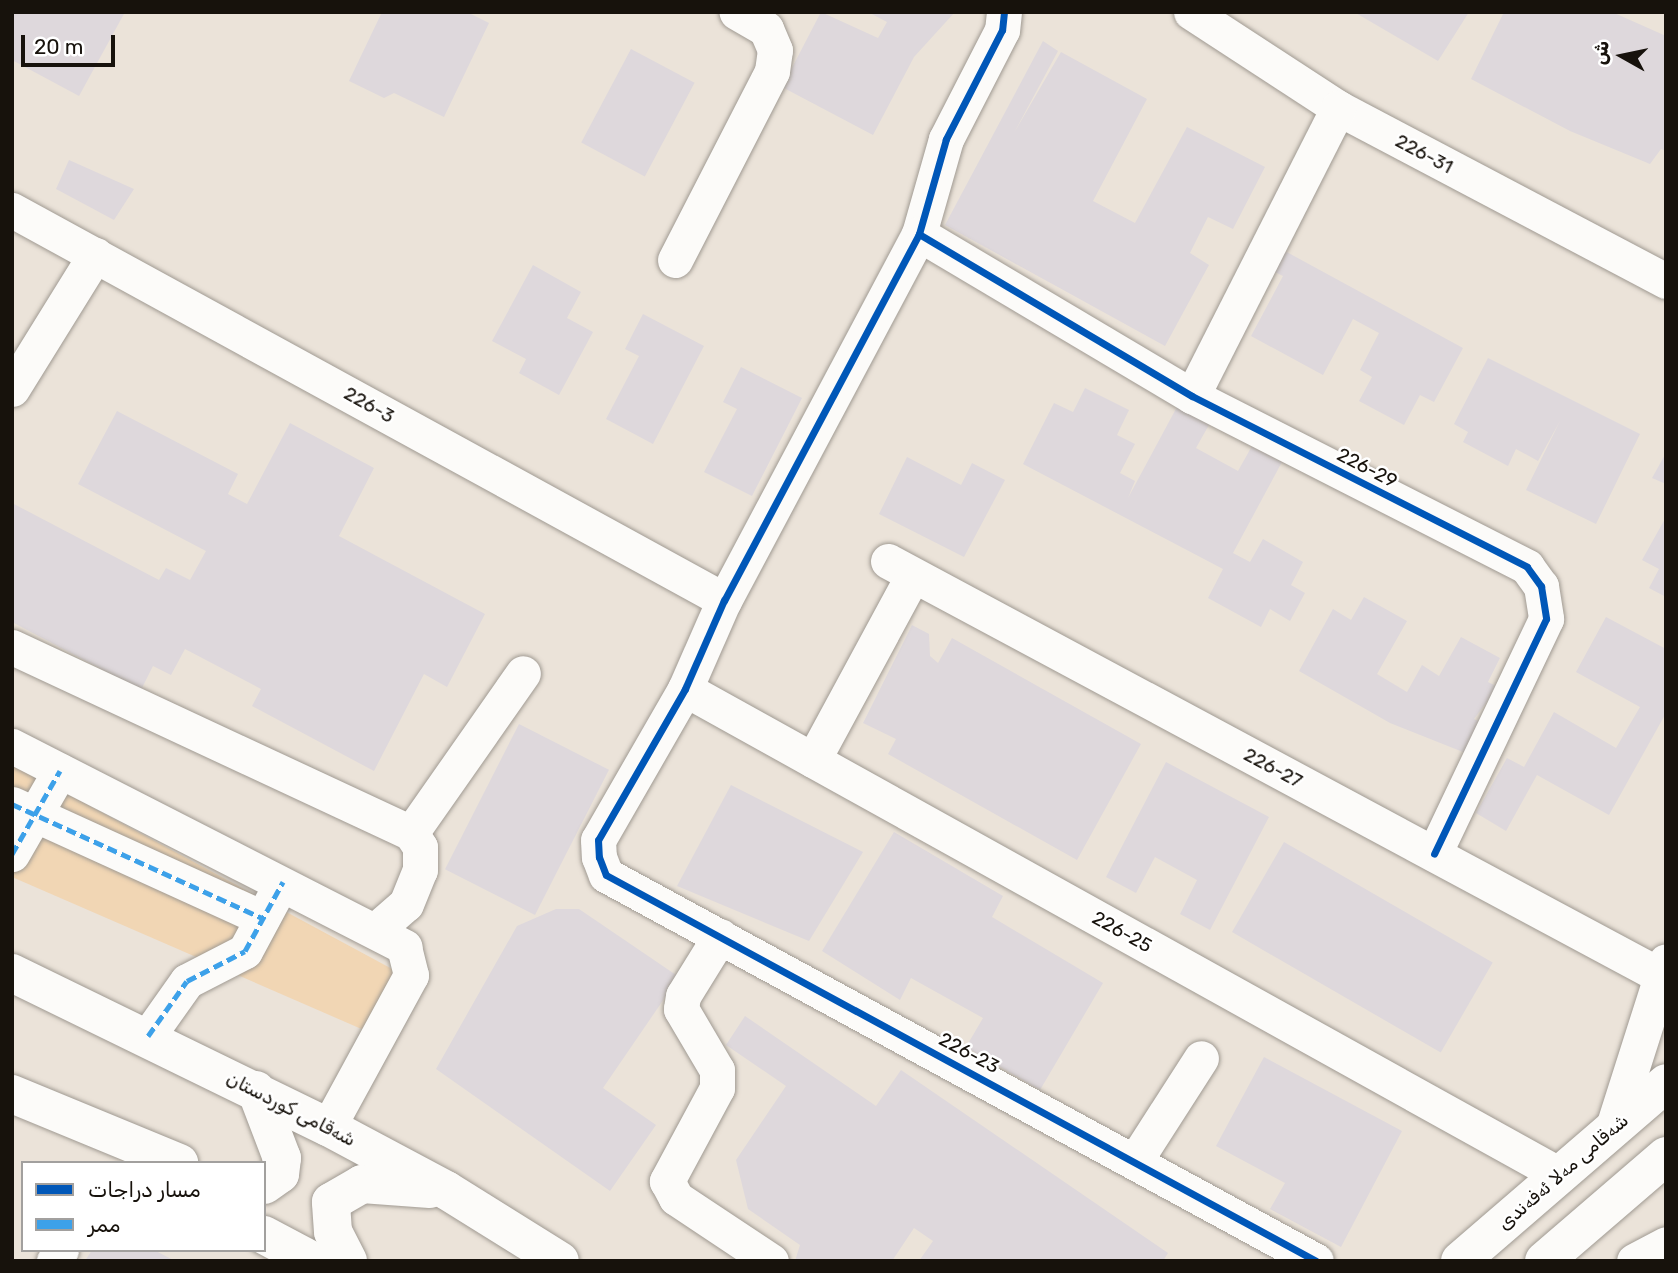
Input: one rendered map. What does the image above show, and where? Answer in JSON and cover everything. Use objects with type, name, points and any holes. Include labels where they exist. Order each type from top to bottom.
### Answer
[{"type":"main road","name":"شەقامی کوردستان","points":[[12,973],[328,1127],[446,1190],[560,1261]]},
{"type":"main road","name":"شەقامی مەلا ئەفەندی","points":[[1460,1261],[1500,1248],[1560,1175],[1666,1083]]},
{"type":"main road","points":[[256,1090],[282,1158],[280,1174],[266,1184]]},
{"type":"main road","points":[[12,1094],[174,1161]]},
{"type":"main road","points":[[12,1104],[122,1161]]},
{"type":"main road","points":[[1544,1261],[1666,1156]]},
{"type":"main road","points":[[348,1261],[329,1215],[331,1202],[346,1190],[362,1184],[446,1190]]},
{"type":"main road","points":[[266,1237],[313,1261]]},
{"type":"street","points":[[685,689],[724,600],[919,234],[946,139],[1002,30],[1004,12]]},
{"type":"street","name":"226-31","points":[[1191,12],[1338,108],[1666,281]]},
{"type":"street","points":[[675,260],[772,71],[775,50],[752,21]]},
{"type":"street","points":[[1192,396],[1338,108]]},
{"type":"street","name":"226-3","points":[[12,210],[724,600]]},
{"type":"street","name":"226-29","points":[[919,234],[1192,396],[1527,567],[1541,586],[1546,619],[1434,854]]},
{"type":"street","points":[[12,389],[95,255]]},
{"type":"street","name":"226-27","points":[[813,760],[901,568],[1434,854],[1662,968]]},
{"type":"street","points":[[12,648],[411,833],[420,847],[420,870],[406,904],[377,929]]},
{"type":"street","points":[[411,833],[523,673]]},
{"type":"street","name":"226-25","points":[[685,689],[1560,1175]]},
{"type":"street","name":"226-23","points":[[685,689],[598,840],[606,875],[1316,1261]]},
{"type":"street","points":[[12,746],[377,929],[404,947],[411,975],[328,1127]]},
{"type":"street","points":[[12,854],[24,809],[60,771]]},
{"type":"street","points":[[24,809],[262,918]]},
{"type":"street","points":[[148,1037],[187,981],[245,951],[283,882]]},
{"type":"street","points":[[720,936],[683,996],[681,1009],[717,1070],[717,1088],[667,1181],[676,1198],[771,1261]]},
{"type":"street","points":[[1612,1130],[1662,968]]},
{"type":"street","points":[[1135,1161],[1201,1058]]},
{"type":"street","points":[[1634,1261],[1666,1244]]},
{"type":"shaded area","points":[[12,764],[407,977],[373,1034],[12,877]]},
{"type":"building","points":[[12,12],[125,12],[79,96],[12,60]]},
{"type":"building","points":[[382,12],[467,12],[489,23],[444,117],[394,93],[384,98],[349,81]]},
{"type":"building","points":[[821,12],[878,38],[887,22],[868,12],[955,12],[914,57],[873,135],[782,87]]},
{"type":"building","points":[[1354,12],[1469,12],[1438,61]]},
{"type":"building","points":[[1504,12],[1612,12],[1666,36],[1666,151],[1661,149],[1650,164],[1570,131],[1471,79]]},
{"type":"building","points":[[1043,41],[1058,51],[1014,133],[1061,52],[1147,99],[1093,201],[1135,223],[1187,127],[1265,167],[1233,229],[1208,217],[1190,253],[1209,265],[1165,346],[945,225]]},
{"type":"building","points":[[631,49],[695,83],[645,176],[581,143]]},
{"type":"building","points":[[69,160],[134,189],[114,220],[56,189]]},
{"type":"building","points":[[1272,244],[1463,348],[1434,402],[1420,395],[1404,425],[1359,401],[1372,377],[1360,370],[1379,333],[1353,319],[1323,375],[1251,336],[1283,276],[1261,265]]},
{"type":"building","points":[[533,265],[581,292],[567,318],[593,332],[559,395],[519,373],[526,359],[492,341]]},
{"type":"building","points":[[643,314],[704,346],[653,444],[606,419],[639,356],[625,349]]},
{"type":"building","points":[[1488,358],[1640,434],[1596,524],[1526,490],[1560,421],[1538,461],[1516,449],[1508,466],[1463,442],[1468,432],[1454,424]]},
{"type":"building","points":[[741,367],[802,398],[752,496],[704,472],[737,409],[723,402]]},
{"type":"building","points":[[1085,388],[1129,410],[1117,435],[1135,444],[1120,473],[1135,481],[1128,498],[1178,405],[1210,423],[1196,448],[1238,471],[1252,446],[1282,462],[1233,553],[1250,562],[1263,539],[1303,562],[1291,585],[1305,593],[1290,621],[1270,609],[1261,627],[1208,598],[1223,569],[1023,464],[1054,403],[1073,412]]},
{"type":"building","points":[[117,411],[238,474],[228,494],[247,504],[290,423],[374,468],[339,536],[485,614],[447,687],[424,674],[374,771],[252,706],[261,689],[185,649],[171,675],[153,666],[141,690],[12,622],[12,503],[159,580],[166,568],[190,580],[206,551],[78,484]]},
{"type":"building","points":[[1666,453],[1666,484],[1652,478]]},
{"type":"building","points":[[907,457],[961,485],[972,463],[1005,480],[964,557],[879,514]]},
{"type":"building","points":[[1666,517],[1666,597],[1649,588],[1659,569],[1642,560]]},
{"type":"building","points":[[1364,597],[1407,621],[1377,674],[1407,692],[1422,665],[1439,676],[1461,637],[1500,658],[1488,682],[1498,687],[1474,719],[1486,725],[1468,754],[1390,723],[1299,671],[1333,609],[1351,620]]},
{"type":"building","points":[[1606,617],[1666,649],[1666,713],[1609,815],[1537,775],[1506,831],[1476,813],[1507,758],[1524,767],[1554,712],[1616,748],[1640,707],[1576,672]]},
{"type":"building","points":[[912,625],[929,634],[930,656],[938,663],[952,638],[1141,744],[1077,860],[888,754],[896,739],[863,723]]},
{"type":"building","points":[[519,724],[609,770],[535,915],[445,869]]},
{"type":"building","points":[[1166,762],[1269,817],[1210,930],[1180,914],[1197,880],[1155,857],[1136,893],[1106,877]]},
{"type":"building","points":[[731,785],[863,852],[809,941],[677,886]]},
{"type":"building","points":[[894,832],[1003,896],[992,917],[1103,983],[1040,1090],[966,1047],[983,1018],[911,978],[900,1000],[822,951]]},
{"type":"building","points":[[1284,842],[1493,962],[1441,1053],[1232,932]]},
{"type":"building","points":[[556,909],[579,909],[679,977],[603,1088],[656,1125],[610,1191],[436,1069],[517,926]]},
{"type":"building","points":[[745,1016],[876,1106],[901,1070],[1168,1253],[1163,1261],[919,1261],[933,1241],[914,1228],[892,1261],[795,1261],[800,1245],[748,1209],[736,1160],[786,1086],[726,1045]]},
{"type":"building","points":[[1264,1057],[1402,1131],[1341,1247],[1270,1209],[1285,1183],[1216,1146]]},
{"type":"building","points":[[91,1252],[158,1252],[175,1261],[85,1261]]},
{"type":"marked path","points":[[12,854],[60,771]]},
{"type":"marked path","points":[[12,804],[262,918]]},
{"type":"marked path","points":[[148,1036],[187,981],[245,951],[283,882]]},
{"type":"cycle path","points":[[1004,12],[1002,30],[946,139],[919,234],[724,600],[685,689],[598,840],[599,857],[606,875],[1316,1261]]},
{"type":"cycle path","points":[[919,234],[1192,396],[1527,567],[1541,586],[1546,619],[1434,854]]}]
